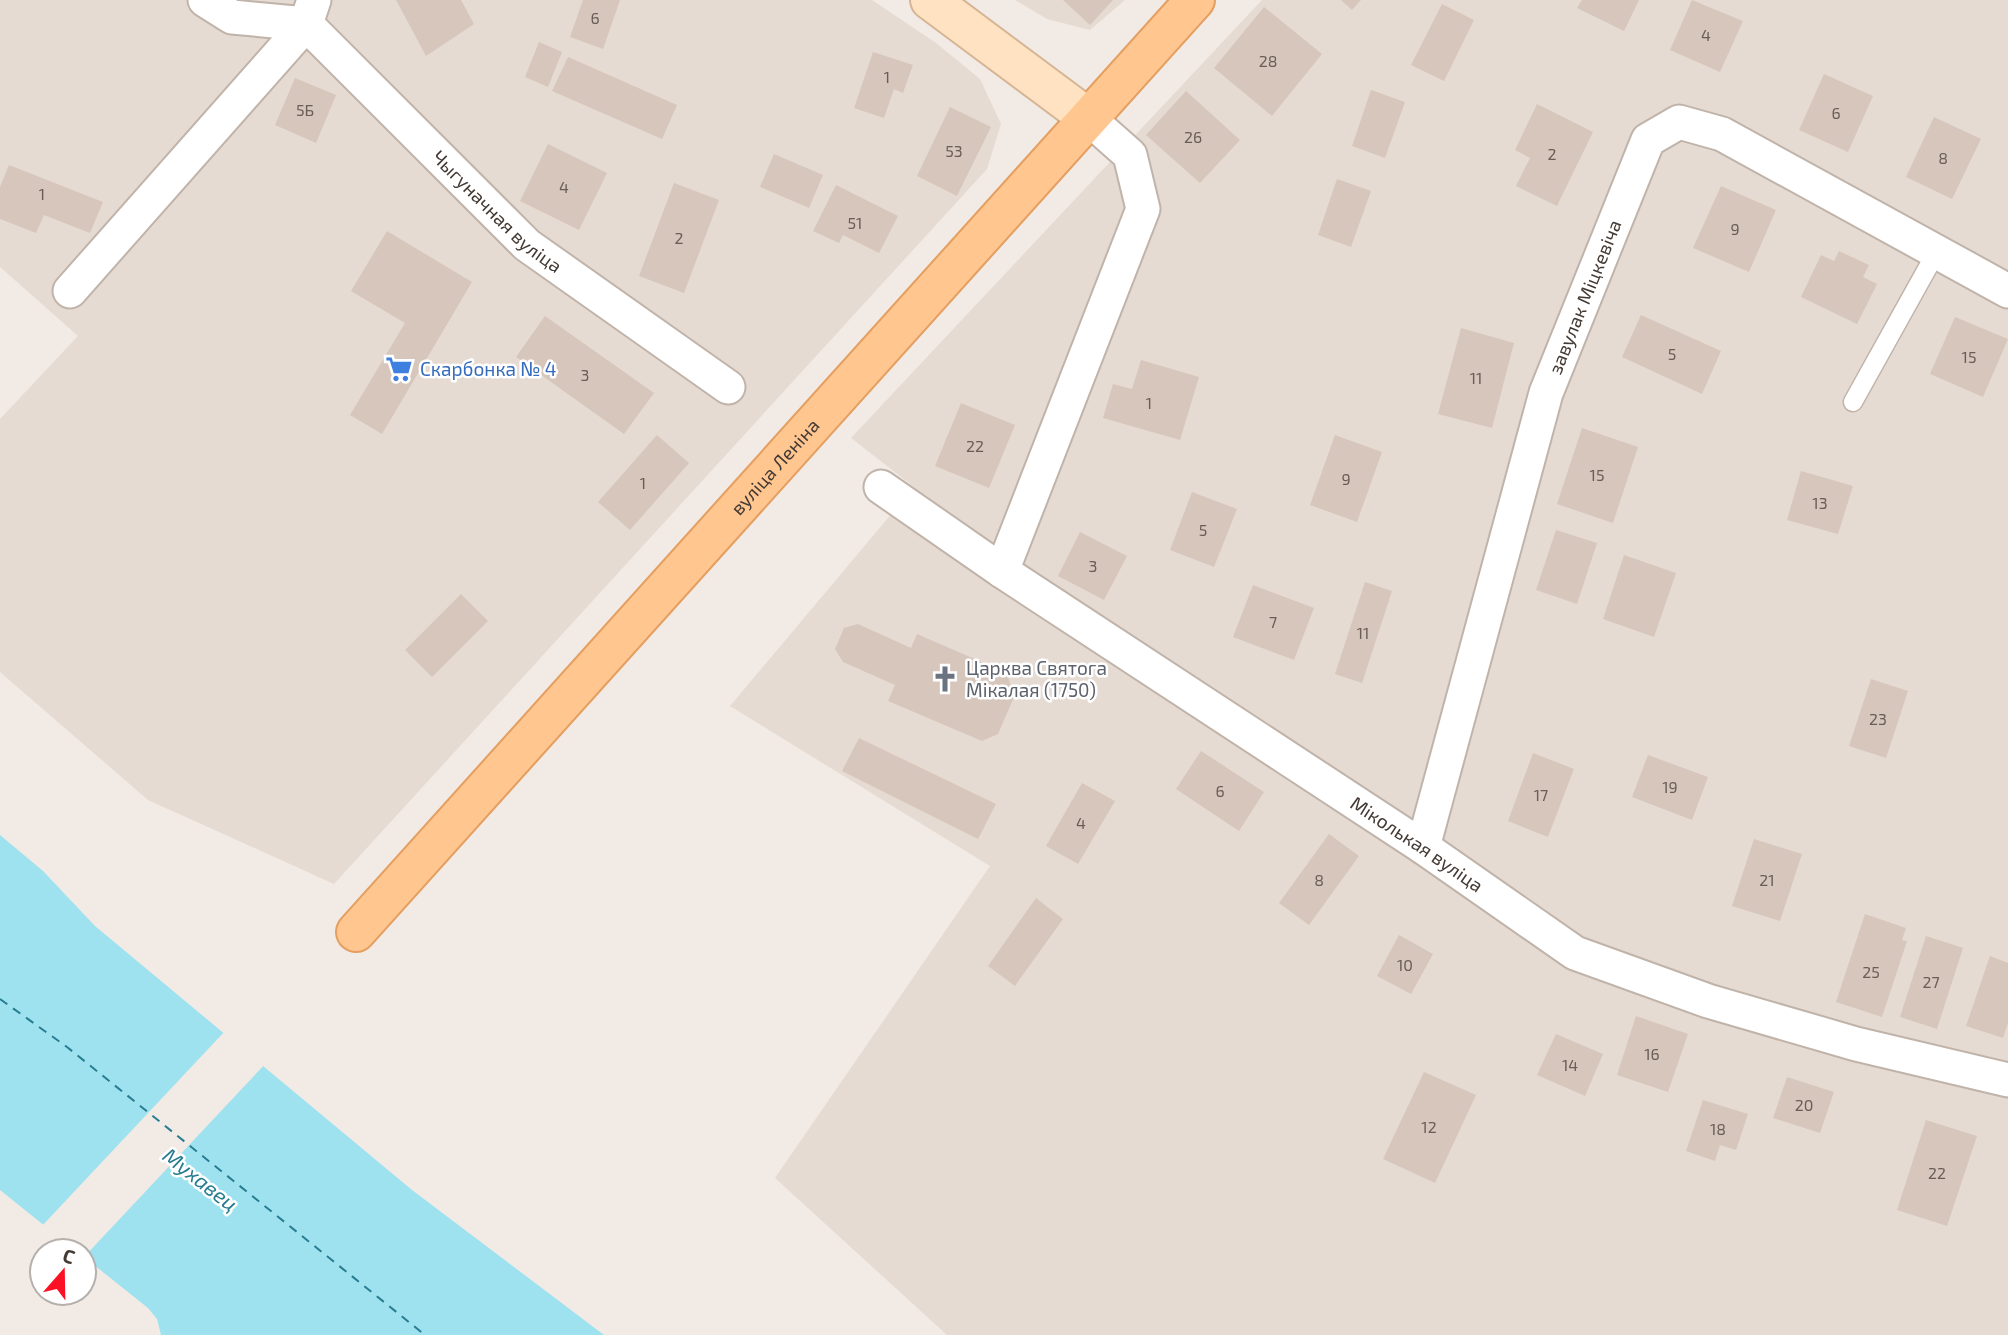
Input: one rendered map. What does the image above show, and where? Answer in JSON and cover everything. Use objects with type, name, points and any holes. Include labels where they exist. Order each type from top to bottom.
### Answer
[{"type":"main road","points":[[930,0],[1087,117]]},
{"type":"main road","name":"вуліца Леніна","points":[[356,932],[1195,0]]},
{"type":"street","points":[[205,0],[232,17],[310,12]]},
{"type":"street","points":[[70,291],[310,12]]},
{"type":"street","name":"Чыгуначная вуліца","points":[[310,12],[527,245],[728,387]]},
{"type":"street","points":[[1002,571],[1143,209],[1129,155],[1087,117]]},
{"type":"street","name":"завулак Міцкевіча","points":[[1423,846],[1546,393],[1648,140],[1679,122],[1721,134],[2008,291]]},
{"type":"street","name":"Міколькая вуліца","points":[[881,487],[1002,571],[1423,846],[1574,953],[1722,1005],[1856,1044],[2008,1080]]},
{"type":"lane","points":[[1853,402],[1937,251]]},
{"type":"shaded area","points":[[0,0],[872,0],[936,43],[980,79],[1001,124],[987,169],[334,884],[148,800],[0,672],[0,419],[78,336],[0,267]]},
{"type":"shaded area","points":[[1015,0],[1125,0],[1090,30],[1047,19]]},
{"type":"shaded area","points":[[1262,0],[2008,0],[2008,1335],[947,1335],[775,1178],[990,866],[730,706],[914,487],[851,438]]},
{"type":"water","name":"Мухавец","points":[[0,835],[43,871],[95,926],[412,1190],[604,1335],[161,1335],[157,1319],[148,1308],[98,1268],[98,1237],[59,1237],[0,1190]]},
{"type":"pier","points":[[226,1030],[266,1063],[98,1242],[98,1237],[54,1237],[41,1227]]},
{"type":"building","points":[[396,0],[461,0],[474,24],[426,56]]},
{"type":"building","points":[[583,0],[620,0],[603,49],[570,37]]},
{"type":"building","points":[[1063,0],[1113,0],[1090,25]]},
{"type":"building","points":[[1341,0],[1361,0],[1352,10]]},
{"type":"building","points":[[1582,0],[1639,0],[1624,31],[1577,8]]},
{"type":"building","points":[[1692,0],[1743,21],[1720,72],[1670,50]]},
{"type":"building","points":[[1442,4],[1474,20],[1444,81],[1411,65]]},
{"type":"building","points":[[1264,7],[1322,54],[1272,116],[1214,68]]},
{"type":"building","points":[[539,42],[562,52],[548,87],[525,77]]},
{"type":"building","points":[[873,52],[913,65],[903,93],[894,89],[884,118],[854,108]]},
{"type":"building","points":[[568,57],[677,105],[662,139],[552,91]]},
{"type":"building","points":[[1824,74],[1873,96],[1848,152],[1799,130]]},
{"type":"building","points":[[295,78],[336,95],[316,143],[275,125]]},
{"type":"building","points":[[1371,90],[1405,102],[1385,158],[1352,146]]},
{"type":"building","points":[[1186,91],[1240,140],[1200,183],[1146,135]]},
{"type":"building","points":[[1537,104],[1593,132],[1557,206],[1516,186],[1530,158],[1515,150]]},
{"type":"building","points":[[950,107],[991,127],[957,196],[917,176]]},
{"type":"building","points":[[1934,117],[1981,139],[1952,199],[1906,177]]},
{"type":"building","points":[[548,144],[607,173],[579,230],[520,201]]},
{"type":"building","points":[[774,154],[823,175],[809,208],[760,187]]},
{"type":"building","points":[[9,165],[103,202],[90,233],[44,215],[36,233],[0,219],[0,187]]},
{"type":"building","points":[[1337,179],[1371,191],[1351,247],[1318,235]]},
{"type":"building","points":[[674,183],[719,200],[684,293],[639,276]]},
{"type":"building","points":[[836,185],[898,216],[879,253],[843,235],[839,243],[813,231]]},
{"type":"building","points":[[1721,186],[1776,210],[1749,272],[1693,248]]},
{"type":"building","name":"Скарбонка № 4","points":[[387,231],[472,282],[382,434],[350,415],[405,323],[351,291]]},
{"type":"building","points":[[1839,251],[1869,265],[1863,277],[1877,284],[1857,324],[1801,297],[1821,255],[1834,261]]},
{"type":"building","points":[[1641,315],[1721,351],[1702,394],[1622,357]]},
{"type":"building","points":[[545,316],[654,393],[624,434],[516,357]]},
{"type":"building","points":[[1955,317],[2008,339],[1983,397],[1930,374]]},
{"type":"building","points":[[1461,328],[1514,343],[1492,428],[1438,414]]},
{"type":"building","points":[[1141,360],[1199,377],[1180,440],[1103,418],[1113,384],[1132,389]]},
{"type":"building","points":[[961,403],[1015,425],[989,488],[935,466]]},
{"type":"building","points":[[1582,428],[1638,447],[1613,523],[1557,504]]},
{"type":"building","points":[[657,435],[689,463],[630,530],[598,502]]},
{"type":"building","points":[[1335,435],[1382,452],[1357,522],[1310,505]]},
{"type":"building","points":[[1801,471],[1853,486],[1838,534],[1787,520]]},
{"type":"building","points":[[1192,492],[1237,509],[1214,567],[1170,550]]},
{"type":"building","points":[[1556,530],[1597,543],[1577,604],[1536,590]]},
{"type":"building","points":[[1080,532],[1127,556],[1104,600],[1058,576]]},
{"type":"building","points":[[1624,555],[1676,573],[1654,637],[1603,619]]},
{"type":"building","points":[[1365,582],[1392,591],[1362,683],[1335,674]]},
{"type":"building","points":[[1253,585],[1314,608],[1294,660],[1233,637]]},
{"type":"building","points":[[461,594],[488,621],[432,677],[405,650]]},
{"type":"building","name":"Царква Святога Мікалая (1750)","points":[[858,624],[911,648],[917,634],[1007,673],[1014,697],[998,734],[982,741],[888,701],[895,685],[843,662],[835,649],[844,628]]},
{"type":"building","points":[[1871,679],[1908,691],[1886,758],[1849,746]]},
{"type":"building","points":[[859,738],[996,804],[978,839],[842,771]]},
{"type":"building","points":[[1201,751],[1264,792],[1239,831],[1176,789]]},
{"type":"building","points":[[1533,753],[1574,769],[1548,837],[1508,821]]},
{"type":"building","points":[[1648,755],[1708,777],[1692,820],[1632,797]]},
{"type":"building","points":[[1082,783],[1115,801],[1078,864],[1046,846]]},
{"type":"building","points":[[1329,834],[1359,856],[1309,925],[1279,903]]},
{"type":"building","points":[[1754,839],[1802,854],[1780,921],[1732,906]]},
{"type":"building","points":[[1036,898],[1063,919],[1015,986],[988,966]]},
{"type":"building","points":[[1865,914],[1906,928],[1902,940],[1907,941],[1882,1017],[1836,1002]]},
{"type":"building","points":[[1399,935],[1433,954],[1411,994],[1377,976]]},
{"type":"building","points":[[1926,936],[1963,948],[1937,1029],[1900,1017]]},
{"type":"building","points":[[1990,956],[2008,963],[2008,1023],[2003,1038],[1966,1026]]},
{"type":"building","points":[[1636,1016],[1688,1034],[1668,1092],[1617,1075]]},
{"type":"building","points":[[1556,1034],[1603,1054],[1585,1096],[1537,1075]]},
{"type":"building","points":[[1424,1072],[1476,1095],[1435,1183],[1383,1159]]},
{"type":"building","points":[[1787,1077],[1834,1092],[1820,1133],[1773,1118]]},
{"type":"building","points":[[1703,1100],[1748,1114],[1736,1150],[1720,1145],[1715,1161],[1686,1151]]},
{"type":"building","points":[[1926,1120],[1977,1136],[1947,1226],[1897,1210]]},
{"type":"ferry route","points":[[0,999],[67,1047],[425,1335]]},
{"type":"place","name":"Скарбонка № 4","points":[[399,369]]},
{"type":"place","name":"Царква Святога Мікалая (1750)","points":[[945,679]]}]
